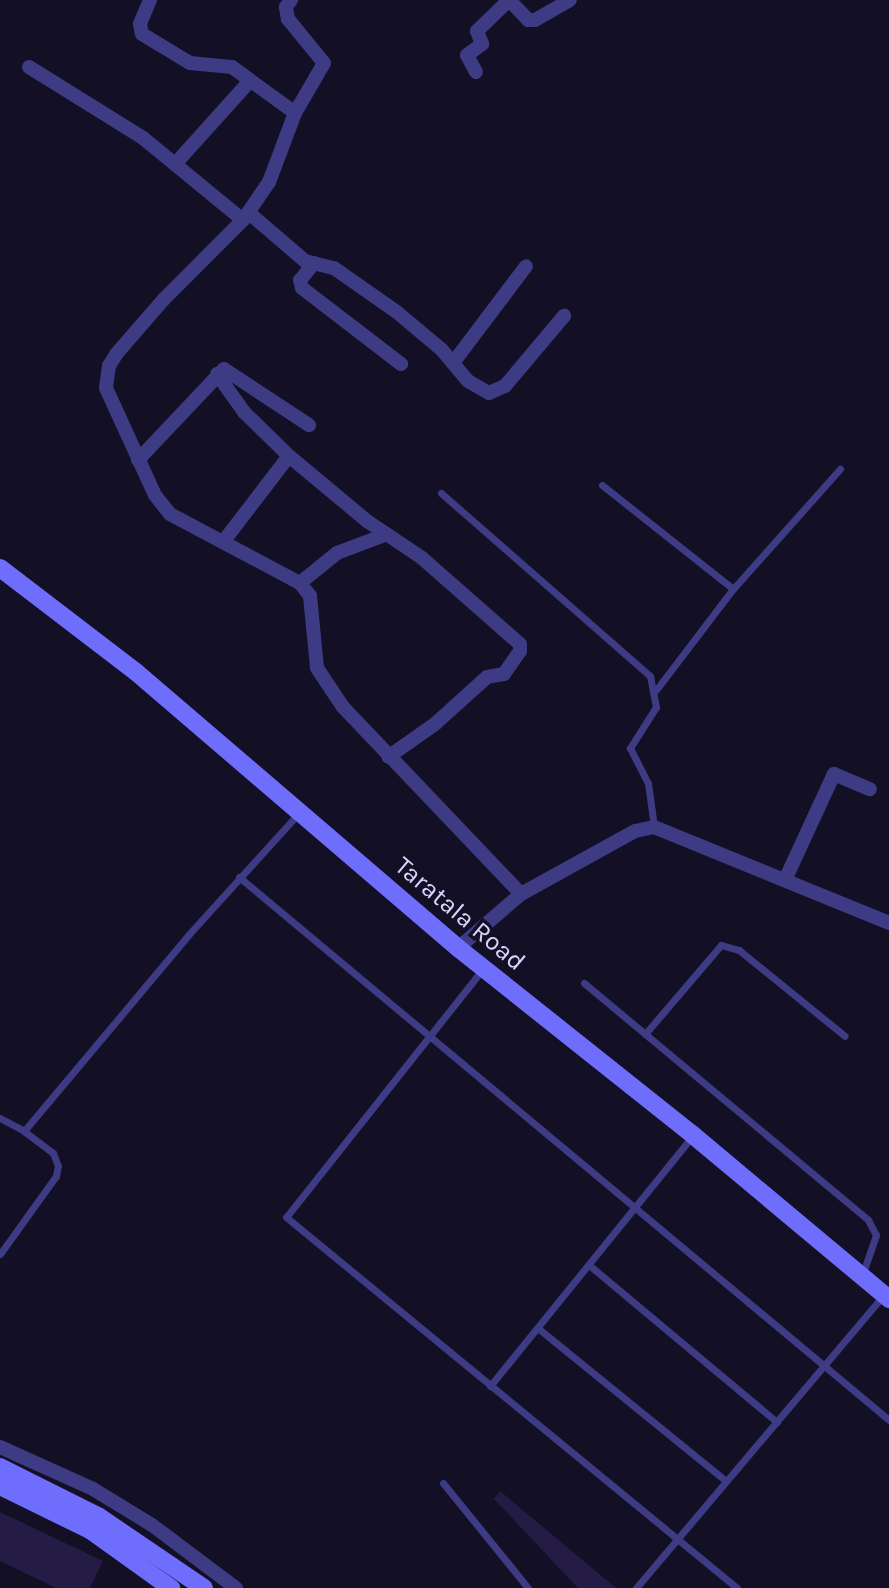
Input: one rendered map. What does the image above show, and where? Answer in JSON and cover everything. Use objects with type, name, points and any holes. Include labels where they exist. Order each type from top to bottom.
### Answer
[{"type":"street","points":[[150,0],[140,24],[142,34],[190,63],[232,66],[249,82],[295,113]]},
{"type":"street","points":[[476,72],[467,55],[482,44],[477,31],[509,0],[535,20],[570,0]]},
{"type":"street","points":[[285,2],[288,19],[324,64],[295,113],[269,182],[246,216],[164,299],[109,366],[106,388],[138,460],[170,514],[300,583],[310,596],[317,668],[343,707],[521,894]]},
{"type":"street","points":[[29,67],[105,112],[314,263],[347,275],[479,388],[496,391],[564,316]]},
{"type":"street","points":[[176,163],[249,82]]},
{"type":"street","points":[[314,263],[300,280],[308,295],[401,365]]},
{"type":"street","points":[[453,363],[526,266]]},
{"type":"street","points":[[138,460],[217,374],[231,370],[309,425]]},
{"type":"street","points":[[217,374],[244,412],[289,456],[387,534],[422,558],[521,648],[504,674],[486,677],[435,724],[388,757]]},
{"type":"street","points":[[223,542],[289,456]]},
{"type":"street","points":[[300,583],[337,552],[387,534]]},
{"type":"street","name":"Taratala Road","points":[[0,568],[136,672],[458,948],[693,1135],[887,1297]]},
{"type":"street","points":[[785,880],[834,774],[870,789]]},
{"type":"street","points":[[458,948],[521,894],[635,831],[654,827],[889,923]]},
{"type":"street","points":[[0,1447],[93,1489],[152,1525],[236,1588]]},
{"type":"street","points":[[0,1468],[98,1516],[204,1588]]},
{"type":"street","points":[[0,1486],[89,1530],[172,1588]]},
{"type":"lane","points":[[656,690],[733,589],[840,469]]},
{"type":"lane","points":[[602,485],[733,589]]},
{"type":"lane","points":[[441,493],[650,676],[656,690],[656,706],[630,748],[648,783],[654,827]]},
{"type":"lane","points":[[24,1131],[239,877],[300,812]]},
{"type":"lane","points":[[239,877],[428,1037],[636,1205],[889,1420]]},
{"type":"lane","points":[[645,1034],[721,946],[739,950],[845,1036]]},
{"type":"lane","points":[[483,968],[286,1217],[737,1588]]},
{"type":"lane","points":[[584,984],[868,1220],[876,1236],[862,1277]]},
{"type":"lane","points":[[0,1118],[24,1131],[53,1153],[58,1166],[55,1176],[0,1254]]},
{"type":"lane","points":[[490,1386],[693,1135]]},
{"type":"lane","points":[[589,1265],[777,1422]]},
{"type":"lane","points":[[636,1588],[887,1297]]},
{"type":"lane","points":[[538,1329],[726,1481]]},
{"type":"lane","points":[[443,1483],[527,1588]]},
{"type":"building","points":[[500,1491],[616,1588],[578,1588],[494,1499]]},
{"type":"building","points":[[0,1512],[103,1561],[90,1588],[56,1588],[0,1561]]}]
